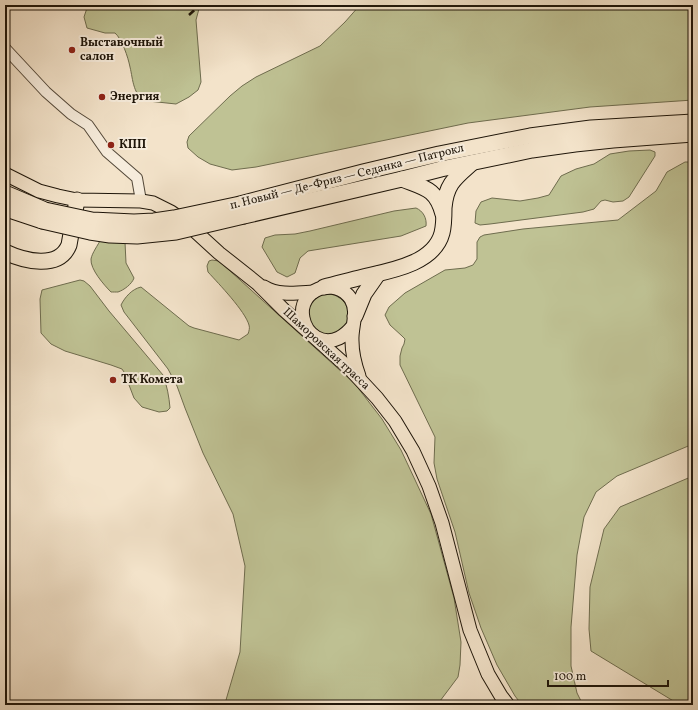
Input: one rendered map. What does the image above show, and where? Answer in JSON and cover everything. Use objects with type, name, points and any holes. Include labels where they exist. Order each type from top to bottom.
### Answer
[{"type":"highway","name":"п. Новый — Де-Фриз — Седанка — Патрокл","points":[[242,210],[363,172],[439,154],[530,136],[591,128],[693,122]]},
{"type":"highway","name":"п. Новый — Де-Фриз — Седанка — Патрокл","points":[[5,193],[43,216],[134,222],[154,221],[242,210],[402,179],[441,169],[532,150],[613,140],[693,134]]},
{"type":"highway","points":[[318,290],[391,271],[420,260],[431,252],[440,239],[442,233],[445,203],[449,187],[457,176],[473,162]]},
{"type":"highway","points":[[402,179],[427,188],[431,191],[441,205],[444,217]]},
{"type":"highway","points":[[5,252],[18,258],[43,261],[55,259],[61,255],[69,245],[77,200]]},
{"type":"highway","points":[[5,207],[43,216]]},
{"type":"highway","points":[[354,321],[364,294],[378,274]]},
{"type":"main road","name":"Шаморовская трасса","points":[[5,174],[39,191],[77,200],[141,201],[153,203],[171,212],[184,221],[258,284],[350,369],[377,398],[395,421],[413,451],[429,486],[442,523],[470,630],[488,674],[508,705]]},
{"type":"main road","points":[[258,284],[266,289],[289,294],[332,287],[347,294],[352,300],[355,308],[352,351],[360,380]]},
{"type":"main road","points":[[318,290],[305,301],[302,313],[304,325],[311,334],[319,339],[329,341],[338,339],[346,334],[354,321]]},
{"type":"street","points":[[5,48],[46,92],[71,114],[88,125],[107,152],[137,178],[141,201]]},
{"type":"green space","points":[[88,5],[200,5],[196,20],[201,82],[198,90],[176,104],[148,101],[139,96],[134,87],[126,53],[118,36],[115,33],[105,33],[87,28],[84,17]]},
{"type":"green space","points":[[360,5],[693,5],[693,100],[590,107],[468,123],[256,167],[232,170],[210,164],[198,157],[188,148],[187,142],[189,136],[242,86],[256,77],[320,46]]},
{"type":"green space","points":[[650,150],[655,152],[655,156],[629,197],[623,201],[601,201],[594,209],[583,212],[490,224],[480,225],[475,223],[476,211],[481,202],[492,198],[520,201],[549,195],[561,176],[576,169],[594,164],[610,154]]},
{"type":"green space","points":[[685,162],[693,162],[693,444],[617,476],[596,492],[584,517],[577,555],[571,627],[571,666],[577,693],[583,705],[522,705],[497,665],[481,628],[469,593],[455,532],[437,479],[434,463],[435,437],[400,365],[400,356],[405,339],[390,325],[385,315],[389,307],[405,293],[445,270],[465,268],[473,265],[477,259],[477,242],[480,237],[484,235],[523,229],[618,220],[656,191],[667,172]]},
{"type":"green space","points":[[416,208],[424,215],[426,226],[401,236],[308,251],[300,258],[295,273],[287,277],[277,272],[262,247],[265,238],[275,235],[295,234],[394,211]]},
{"type":"green space","points":[[101,239],[125,242],[126,263],[134,278],[128,286],[118,292],[111,292],[108,289],[98,277],[91,263],[93,254]]},
{"type":"green space","points":[[209,261],[219,261],[355,384],[382,419],[401,450],[431,514],[454,598],[461,642],[458,677],[437,705],[223,705],[226,700],[240,652],[245,566],[233,514],[203,453],[177,386],[168,369],[124,312],[121,305],[129,294],[141,287],[189,326],[239,340],[248,334],[249,325],[247,319],[225,290],[208,272],[207,266]]},
{"type":"green space","points":[[80,280],[84,281],[90,286],[163,375],[170,404],[170,408],[167,411],[159,412],[142,407],[134,398],[126,375],[122,369],[65,351],[51,344],[41,333],[40,299],[42,290]]},
{"type":"green space","points":[[323,294],[333,295],[343,300],[348,310],[348,321],[342,330],[335,334],[322,335],[310,325],[308,315],[309,306],[313,300]]},
{"type":"green space","points":[[693,476],[693,705],[680,705],[591,651],[589,629],[590,587],[604,529],[620,507]]},
{"type":"railway","points":[[189,15],[200,5]]},
{"type":"place","name":"Выставочный салон","points":[[72,50]]},
{"type":"place","name":"Энергия","points":[[102,97]]},
{"type":"place","name":"КПП","points":[[111,145]]},
{"type":"place","name":"ТК Комета","points":[[113,380]]}]
